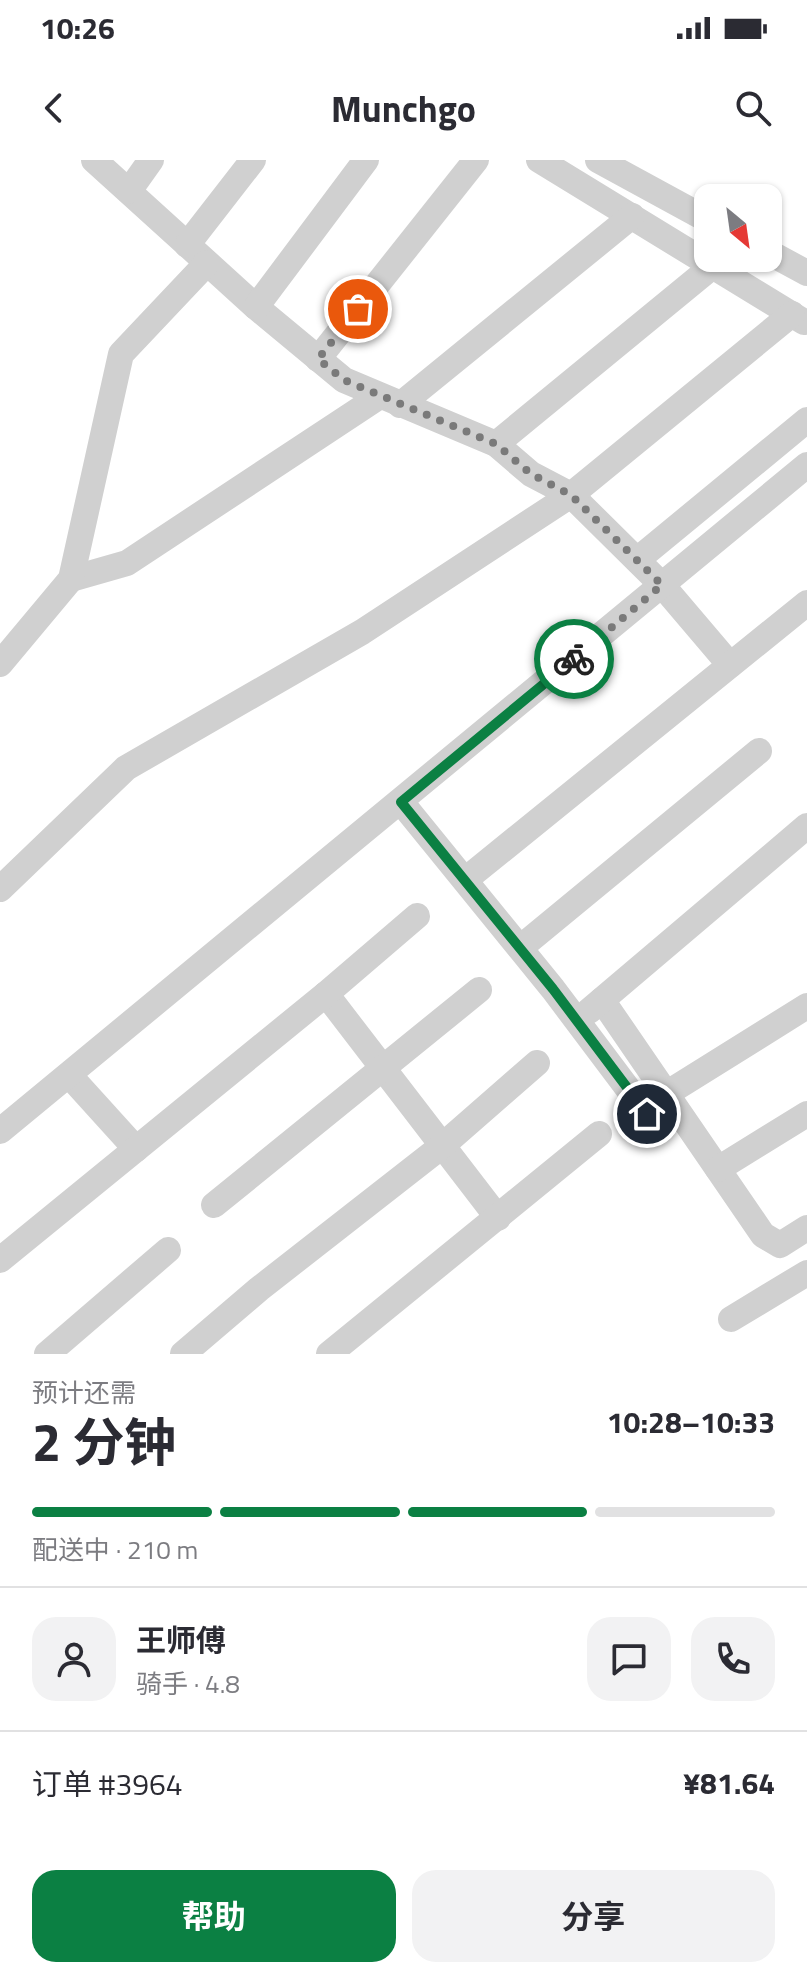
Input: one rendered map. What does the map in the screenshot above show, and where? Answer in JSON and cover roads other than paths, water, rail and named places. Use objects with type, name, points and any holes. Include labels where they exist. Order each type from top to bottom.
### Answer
[{"type":"street","points":[[94,160],[256,307],[344,380],[496,444],[531,474],[571,495],[662,585],[730,665]]},
{"type":"street","points":[[129,191],[151,160]]},
{"type":"street","points":[[187,245],[253,160]]},
{"type":"street","points":[[256,307],[366,160]]},
{"type":"street","points":[[318,359],[476,160]]},
{"type":"street","points":[[539,160],[694,253]]},
{"type":"street","points":[[598,160],[694,212]]},
{"type":"street","points":[[71,579],[127,563],[390,400],[632,216]]},
{"type":"street","points":[[782,260],[807,273]]},
{"type":"street","points":[[0,664],[71,579],[121,354],[207,263]]},
{"type":"street","points":[[496,444],[705,272]]},
{"type":"street","points":[[0,889],[126,768],[362,632],[571,495],[799,319],[725,272]]},
{"type":"street","points":[[637,560],[807,420]]},
{"type":"street","points":[[0,1131],[807,465]]},
{"type":"street","points":[[465,880],[807,603]]},
{"type":"street","points":[[520,948],[759,751]]},
{"type":"street","points":[[401,802],[520,948],[647,1114]]},
{"type":"street","points":[[577,1021],[807,826]]},
{"type":"street","points":[[0,1260],[417,916]]},
{"type":"street","points":[[214,1205],[479,990]]},
{"type":"street","points":[[326,994],[498,1218]]},
{"type":"street","points":[[602,1000],[763,1235],[780,1245],[807,1228]]},
{"type":"street","points":[[666,1094],[807,1006]]},
{"type":"street","points":[[183,1354],[259,1289],[442,1146],[537,1063]]},
{"type":"street","points":[[69,1075],[136,1149]]},
{"type":"street","points":[[718,1169],[807,1114]]},
{"type":"street","points":[[329,1354],[599,1134]]},
{"type":"street","points":[[47,1354],[168,1250]]},
{"type":"street","points":[[731,1319],[807,1273]]}]
